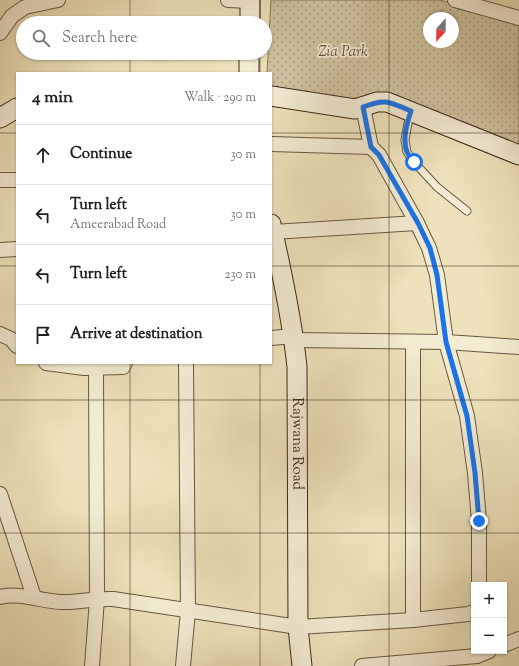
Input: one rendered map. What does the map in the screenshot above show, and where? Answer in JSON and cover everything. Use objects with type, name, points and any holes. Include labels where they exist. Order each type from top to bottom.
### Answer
[{"type":"street","points":[[0,33],[12,16],[24,7],[58,0]]},
{"type":"street","points":[[228,0],[250,0],[250,16]]},
{"type":"street","points":[[455,0],[519,18]]},
{"type":"street","points":[[248,72],[249,60]]},
{"type":"street","points":[[272,96],[346,109],[355,109],[382,101],[387,102],[519,155]]},
{"type":"street","points":[[363,107],[371,147],[379,155],[418,223],[430,248],[437,275],[446,342],[467,416],[475,473],[479,521],[479,582]]},
{"type":"street","points":[[0,118],[16,109]]},
{"type":"street","points":[[272,144],[371,147]]},
{"type":"street","points":[[0,180],[16,180]]},
{"type":"street","points":[[272,228],[418,223]]},
{"type":"street","name":"Rajwana Road","points":[[272,228],[287,292],[297,368],[298,627],[302,666]]},
{"type":"street","points":[[0,250],[16,249]]},
{"type":"street","points":[[0,334],[11,339],[16,345]]},
{"type":"street","points":[[272,338],[446,342],[519,347]]},
{"type":"street","points":[[413,342],[413,620]]},
{"type":"street","points":[[54,364],[84,368],[123,367],[124,364]]},
{"type":"street","points":[[183,666],[188,611],[186,364]]},
{"type":"street","points":[[92,666],[97,599],[96,368]]},
{"type":"street","points":[[0,494],[34,597]]},
{"type":"street","points":[[0,597],[13,595],[34,597],[52,602],[113,599],[298,627],[413,620],[471,613]]},
{"type":"street","points":[[507,644],[519,640]]},
{"type":"street","points":[[362,666],[477,656],[482,654]]},
{"type":"lane","points":[[411,111],[405,140],[407,152],[437,187],[467,211]]},
{"type":"green space","name":"Zia Park","points":[[271,0],[440,0],[519,21],[519,151],[384,94],[352,106],[272,91],[272,72],[267,72],[268,60],[272,60]]},
{"type":"route","points":[[414,162],[407,152],[405,140],[411,111],[382,101],[363,107],[371,147],[379,155],[418,223],[430,248],[437,275],[446,342],[467,416],[475,473],[479,521]]}]
